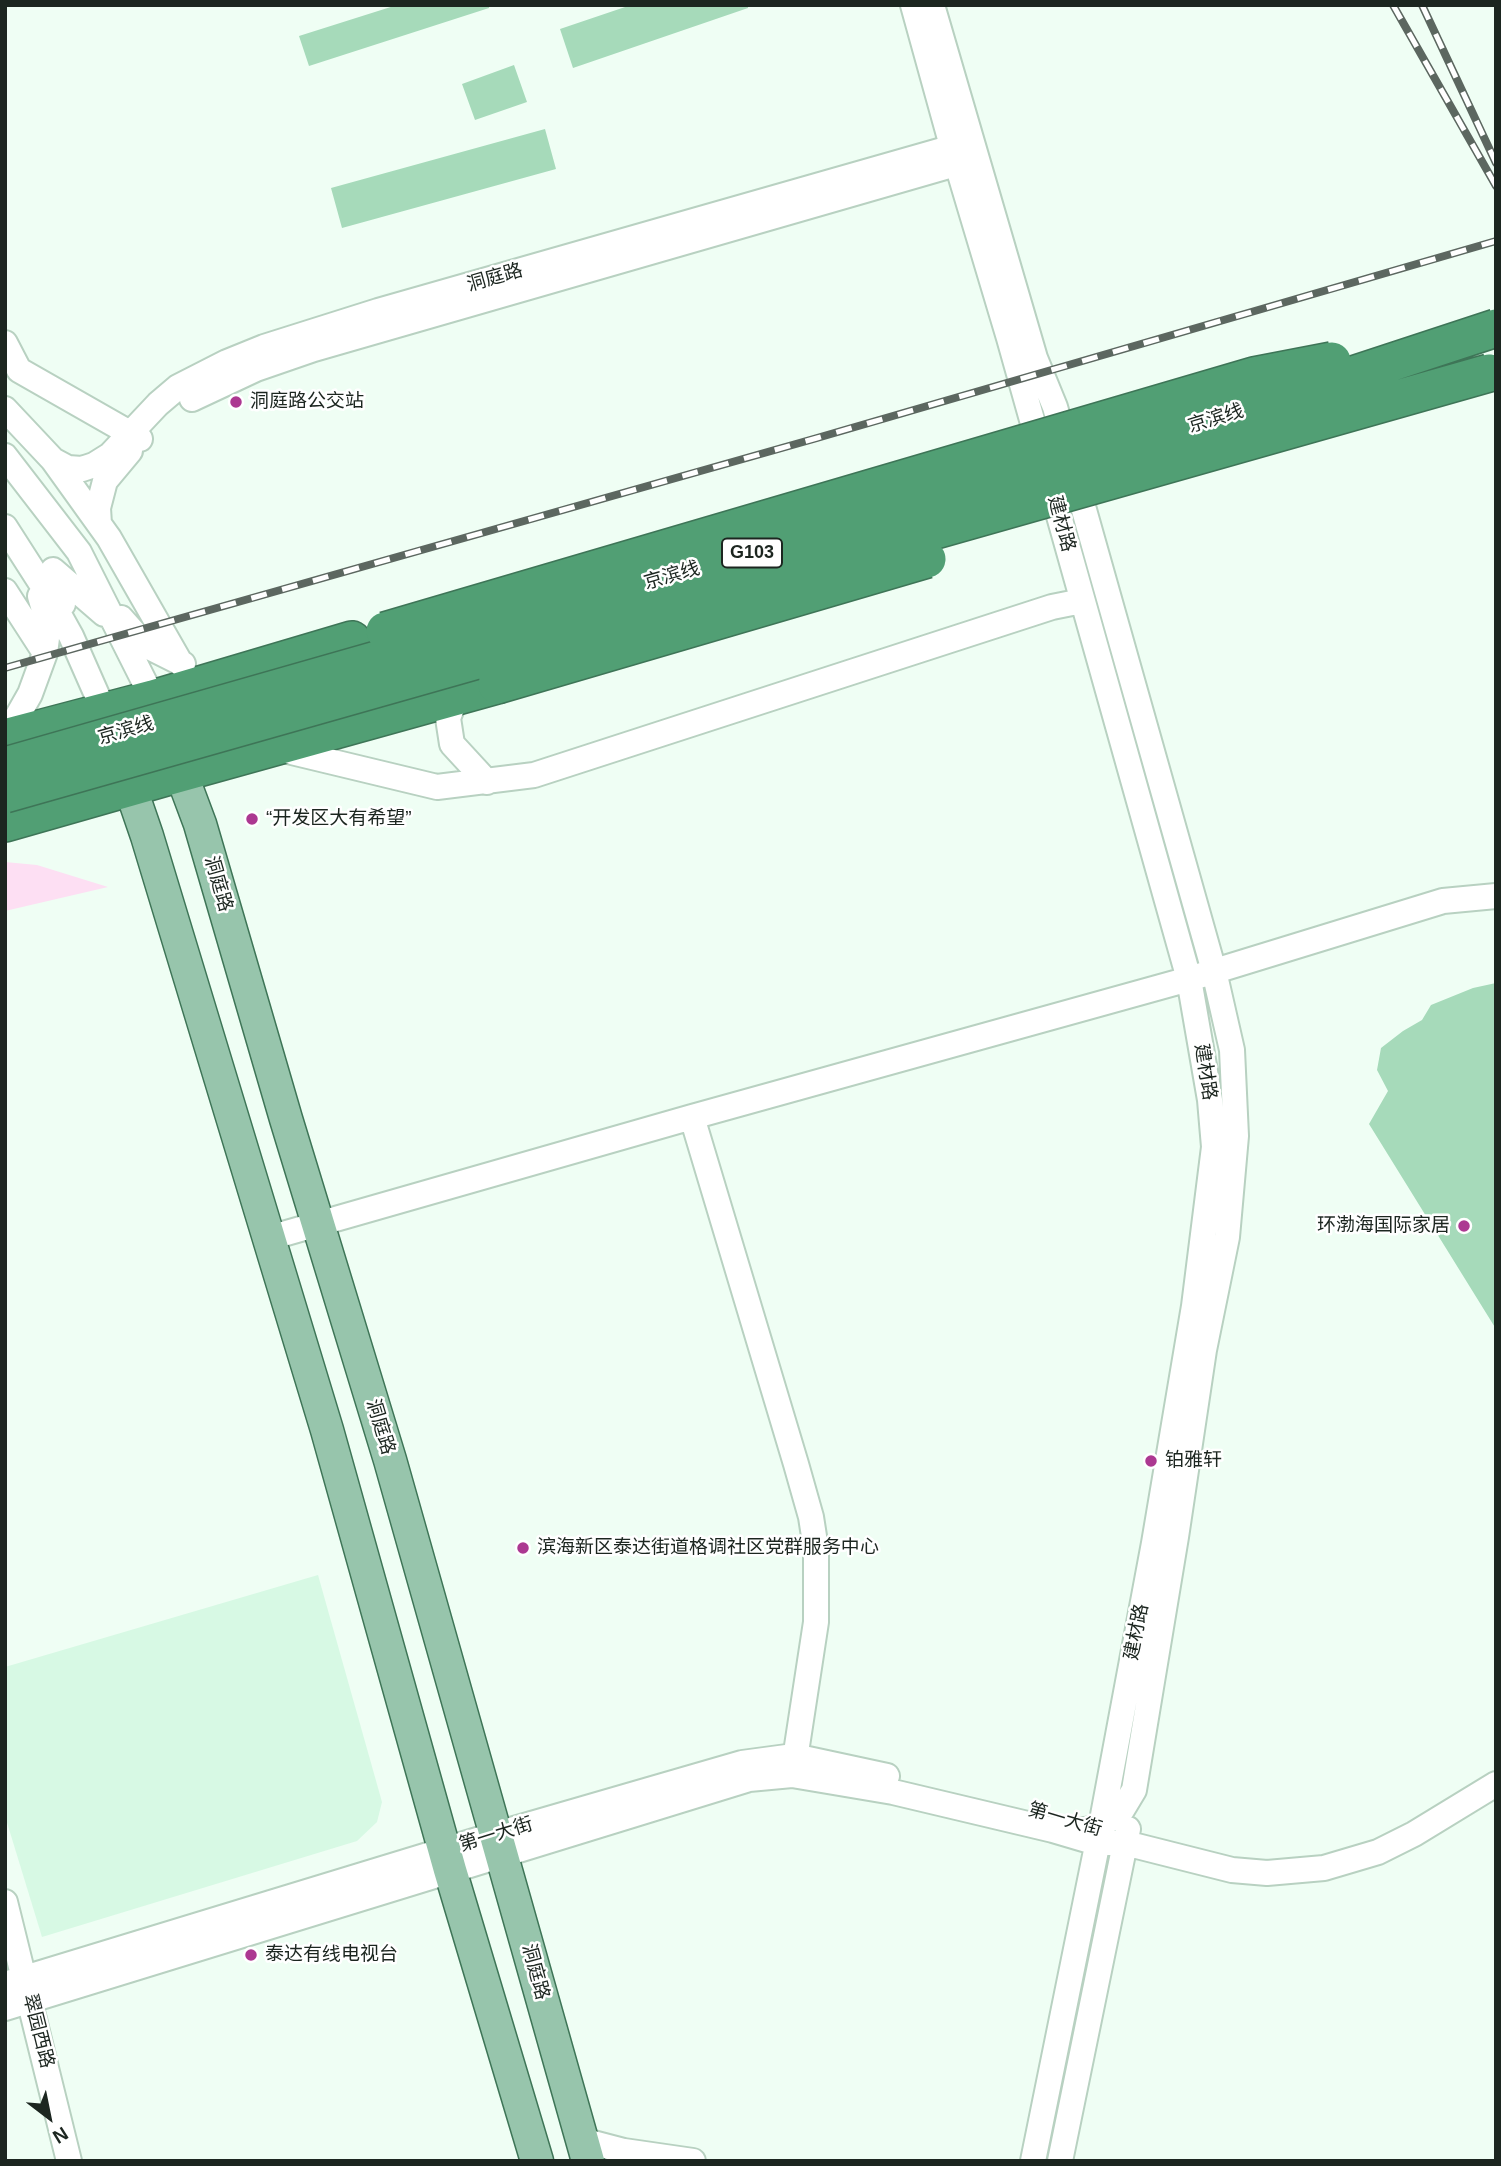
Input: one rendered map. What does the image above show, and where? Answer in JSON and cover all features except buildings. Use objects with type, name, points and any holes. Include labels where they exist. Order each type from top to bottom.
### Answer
[{"type":"highway","points":[[5,738],[153,699],[1254,376],[1487,330]]},
{"type":"highway","name":"京滨线","points":[[5,766],[1207,423],[1487,330]]},
{"type":"highway","points":[[5,823],[456,698],[1226,471],[1492,372]]},
{"type":"highway","name":"京滨线","points":[[5,794],[1492,372]]},
{"type":"main road","name":"洞庭路","points":[[153,699],[200,824],[390,1460],[585,2151]]},
{"type":"main road","points":[[104,711],[147,836],[327,1430],[448,1860],[537,2161]]},
{"type":"street","name":"建材路","points":[[913,5],[979,202],[1010,338],[1189,979],[1210,1100],[1214,1147],[1192,1319],[1154,1543],[1109,1785],[1033,2161]]},
{"type":"street","points":[[932,5],[963,155]]},
{"type":"street","name":"洞庭路","points":[[99,524],[98,508],[105,481],[158,404],[178,387],[227,362],[264,347],[378,311],[963,155]]},
{"type":"street","points":[[913,168],[948,179],[979,202],[1055,407],[1214,971],[1232,1050],[1236,1136],[1227,1237],[1204,1350],[1172,1564],[1125,1843],[1060,2161]]},
{"type":"street","points":[[5,343],[19,370],[136,436]]},
{"type":"street","points":[[5,409],[53,460],[99,524],[181,664]]},
{"type":"street","name":"洞庭路","points":[[53,460],[68,468],[82,469],[110,455],[136,436]]},
{"type":"street","points":[[5,456],[79,552],[127,626],[145,645],[181,664],[228,677]]},
{"type":"street","points":[[5,508],[43,571],[46,591],[71,636],[104,711]]},
{"type":"street","points":[[5,527],[43,571],[113,622]]},
{"type":"street","points":[[79,552],[153,699]]},
{"type":"street","points":[[5,738],[30,695],[45,653],[47,638],[43,571]]},
{"type":"street","points":[[5,591],[45,653]]},
{"type":"street","points":[[272,747],[437,787],[534,775],[1039,611],[1082,601]]},
{"type":"street","points":[[456,698],[448,718],[453,744],[487,782]]},
{"type":"street","points":[[269,1238],[1189,979],[1443,901],[1496,896]]},
{"type":"street","points":[[692,1117],[796,1464],[811,1517],[816,1549],[816,1622],[793,1765]]},
{"type":"street","name":"第一大街","points":[[5,2008],[20,1988],[500,1844],[742,1763],[793,1765],[1086,1830],[1125,1843],[1232,1870],[1266,1873],[1306,1871],[1361,1858],[1397,1843],[1496,1784]]},
{"type":"street","points":[[1055,1823],[1088,1810],[1099,1801],[1109,1785]]},
{"type":"street","points":[[1099,1834],[1122,1810],[1134,1790]]},
{"type":"street","name":"翠园西路","points":[[5,1902],[20,1988],[69,2161]]},
{"type":"street","points":[[585,2151],[624,2151],[693,2161]]},
{"type":"shaded area","points":[[5,862],[37,865],[108,887],[5,911]]},
{"type":"shaded area","points":[[318,1575],[382,1802],[377,1822],[357,1841],[42,1937],[5,1816],[5,1667]]},
{"type":"railway","points":[[1393,5],[1496,186]]},
{"type":"railway","points":[[1422,5],[1496,163]]},
{"type":"railway","points":[[5,668],[817,438],[1496,241]]},
{"type":"place","name":"洞庭路公交站","points":[[236,402]]},
{"type":"place","name":"“开发区大有希望”","points":[[252,819]]},
{"type":"place","name":"环渤海国际家居","points":[[1464,1226]]},
{"type":"place","name":"铂雅轩","points":[[1151,1461]]},
{"type":"place","name":"滨海新区泰达街道格调社区党群服务中心","points":[[523,1548]]},
{"type":"place","name":"泰达有线电视台","points":[[251,1955]]}]
